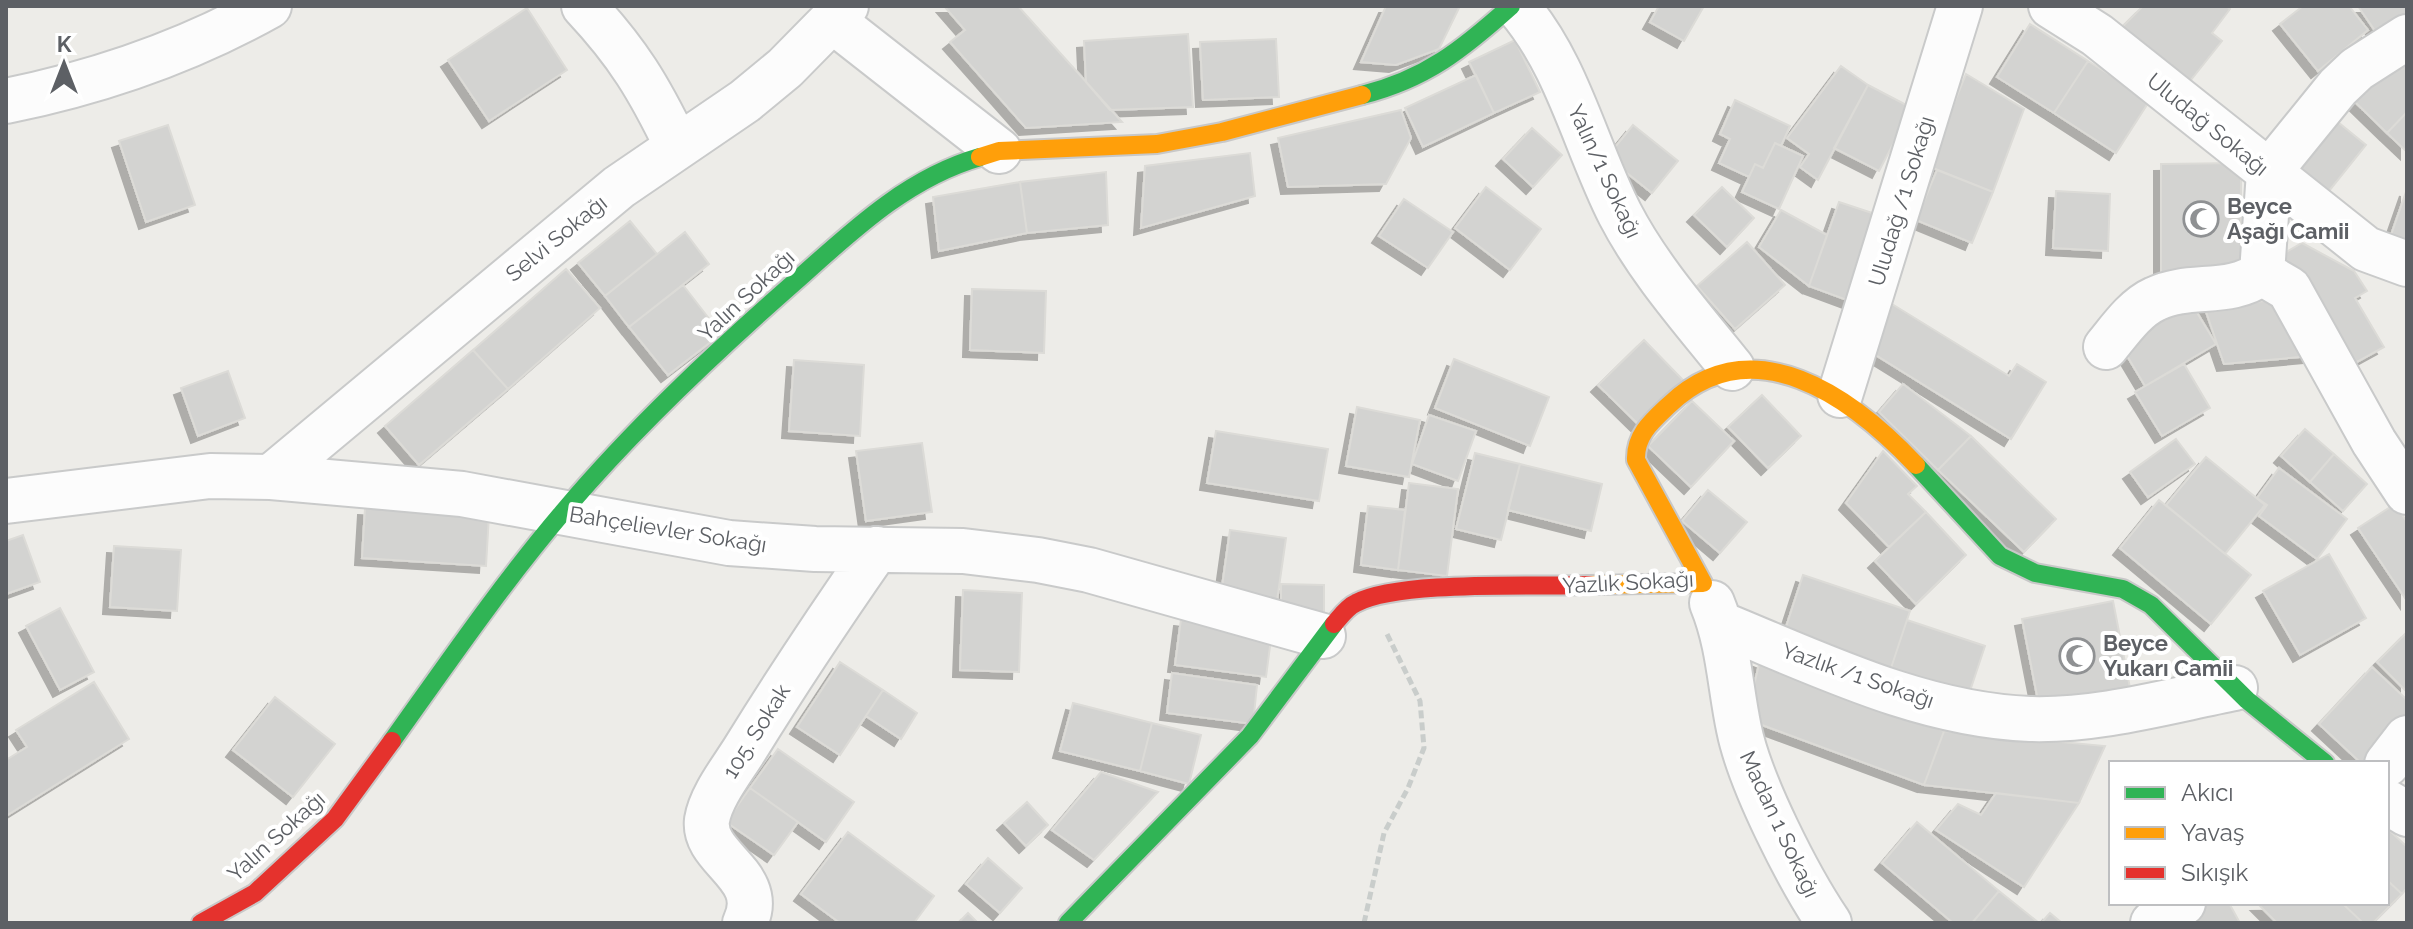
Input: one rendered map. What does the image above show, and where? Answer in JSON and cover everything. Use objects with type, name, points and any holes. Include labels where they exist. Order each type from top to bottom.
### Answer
[{"type":"street","points":[[6,101],[128,71],[183,51],[269,6]]},
{"type":"street","points":[[584,6],[624,49],[648,87],[677,146]]},
{"type":"street","name":"Yalın Sokağı","points":[[201,923],[255,893],[335,819],[497,595],[563,512],[679,391],[850,233],[908,189],[949,166],[999,151],[1157,144],[1222,132],[1371,93],[1422,75],[1460,51],[1511,6]]},
{"type":"street","name":"Yalın/1 Sokağı","points":[[1517,6],[1538,30],[1562,77],[1622,217],[1681,304],[1732,368]]},
{"type":"street","name":"Uludağ /1 Sokağı","points":[[1840,395],[1960,6]]},
{"type":"street","name":"Uludağ Sokağı","points":[[2051,6],[2106,20],[2269,172],[2366,249],[2407,264]]},
{"type":"street","points":[[840,13],[999,151]]},
{"type":"street","name":"Selvi Sokağı","points":[[271,477],[557,237],[677,146],[745,101],[840,13]]},
{"type":"street","points":[[2106,347],[2151,300],[2170,293],[2246,285],[2262,273],[2269,172],[2338,87],[2357,69],[2407,37]]},
{"type":"street","points":[[2262,273],[2289,289],[2374,442],[2407,492]]},
{"type":"street","name":"Yazlık Sokağı","points":[[1068,923],[1250,736],[1323,636],[1352,604],[1376,594],[1428,589],[1703,583],[1636,460],[1634,448],[1638,437],[1684,390],[1704,377],[1732,368],[1756,368],[1796,377],[1840,395],[1869,416],[2000,556],[2017,569],[2049,578],[2113,586],[2137,595],[2235,688],[2323,761]]},
{"type":"street","name":"Bahçelievler Sokağı","points":[[6,501],[210,476],[271,477],[462,494],[729,543],[963,551],[1051,562],[1149,585],[1323,636]]},
{"type":"street","name":"105. Sokak","points":[[745,923],[749,915],[749,891],[712,843],[707,821],[721,789],[767,713],[877,549]]},
{"type":"street","name":"Madan 1 Sokağı","points":[[1703,583],[1721,624],[1739,730],[1748,757],[1799,871],[1829,923]]},
{"type":"street","name":"Yazlık /1 Sokağı","points":[[1721,624],[1909,697],[2029,719],[2100,716],[2235,688]]},
{"type":"street","points":[[2389,761],[2407,738]]},
{"type":"street","points":[[2389,803],[2407,814]]},
{"type":"street","points":[[2153,923],[2180,905]]},
{"type":"path","points":[[1364,923],[1384,833],[1408,788],[1424,748],[1420,701],[1382,624]]},
{"type":"building","points":[[944,6],[1018,6],[1122,122],[1026,128],[950,42],[965,30]]},
{"type":"building","points":[[1386,6],[1460,6],[1439,49],[1396,65],[1361,62]]},
{"type":"building","points":[[1659,6],[1704,6],[1684,41],[1650,22]]},
{"type":"building","points":[[2143,6],[2226,6],[2230,9],[2212,33],[2222,41],[2190,81],[2122,27]]},
{"type":"building","points":[[2303,6],[2349,6],[2368,30],[2318,71],[2280,24]]},
{"type":"building","points":[[2358,6],[2407,6],[2407,24],[2382,41]]},
{"type":"building","points":[[527,8],[567,70],[489,121],[448,60]]},
{"type":"building","points":[[2030,24],[2088,61],[2054,113],[1997,77]]},
{"type":"building","points":[[1188,34],[1193,107],[1110,110],[1086,82],[1084,41]]},
{"type":"building","points":[[1276,39],[1279,97],[1203,100],[1200,42]]},
{"type":"building","points":[[1515,40],[1540,92],[1494,113],[1469,62]]},
{"type":"building","points":[[2407,53],[2407,112],[2387,133],[2352,99]]},
{"type":"building","points":[[2088,61],[2150,100],[2116,153],[2054,113]]},
{"type":"building","points":[[1841,66],[1868,85],[1818,180],[1800,167],[1809,154],[1787,138]]},
{"type":"building","points":[[1966,74],[2024,109],[1993,192],[1928,166]]},
{"type":"building","points":[[1476,75],[1494,113],[1423,147],[1405,108]]},
{"type":"building","points":[[1868,85],[1912,108],[1879,171],[1834,148]]},
{"type":"building","points":[[1735,100],[1790,126],[1781,146],[1775,143],[1763,168],[1755,164],[1749,177],[1719,163],[1730,139],[1720,134]]},
{"type":"building","points":[[1401,110],[1411,138],[1386,184],[1288,187],[1278,138]]},
{"type":"building","points":[[2407,112],[2407,152],[2387,133]]},
{"type":"building","points":[[2333,118],[2366,145],[2325,196],[2292,169]]},
{"type":"building","points":[[168,125],[195,205],[146,222],[119,141]]},
{"type":"building","points":[[1633,125],[1678,161],[1652,193],[1607,157]]},
{"type":"building","points":[[1532,128],[1562,155],[1533,187],[1503,159]]},
{"type":"building","points":[[1775,143],[1803,156],[1779,209],[1742,192],[1755,164],[1763,168]]},
{"type":"building","points":[[1250,153],[1255,196],[1141,228],[1145,166]]},
{"type":"building","name":"Beyce Aşağı Camii","points":[[2241,163],[2241,275],[2161,276],[2161,164]]},
{"type":"building","points":[[1937,170],[1993,192],[1972,243],[1916,220]]},
{"type":"building","points":[[1106,172],[1108,225],[1027,233],[1020,182]]},
{"type":"building","points":[[1020,182],[1027,233],[939,251],[933,197]]},
{"type":"building","points":[[1486,187],[1541,229],[1510,270],[1455,228]]},
{"type":"building","points":[[1722,187],[1754,218],[1727,247],[1694,215]]},
{"type":"building","points":[[2407,189],[2407,244],[2390,238]]},
{"type":"building","points":[[2056,191],[2110,194],[2108,251],[2053,248]]},
{"type":"building","points":[[1404,199],[1453,232],[1428,268],[1379,236]]},
{"type":"building","points":[[1839,202],[1884,217],[1855,303],[1809,286]]},
{"type":"building","points":[[1781,210],[1827,235],[1809,286],[1759,247]]},
{"type":"building","points":[[630,221],[657,254],[605,296],[578,263]]},
{"type":"building","points":[[685,232],[709,264],[629,327],[605,296]]},
{"type":"building","points":[[1747,242],[1785,285],[1735,329],[1697,286]]},
{"type":"building","points":[[2302,243],[2354,271],[2367,291],[2355,298],[2384,347],[2346,368],[2281,255]]},
{"type":"building","points":[[566,269],[600,308],[508,389],[473,350]]},
{"type":"building","points":[[683,285],[721,334],[668,375],[629,327]]},
{"type":"building","points":[[972,289],[1046,291],[1044,353],[970,350]]},
{"type":"building","points":[[2289,299],[2312,356],[2224,364],[2204,306]]},
{"type":"building","points":[[2190,301],[2216,344],[2145,386],[2120,344]]},
{"type":"building","points":[[1892,304],[2009,376],[2017,364],[2046,382],[2011,439],[1871,352]]},
{"type":"building","points":[[1644,340],[1683,380],[1638,424],[1598,385]]},
{"type":"building","points":[[473,350],[508,389],[419,465],[385,426]]},
{"type":"building","points":[[1454,359],[1549,397],[1530,446],[1435,408]]},
{"type":"building","points":[[794,360],[864,365],[860,436],[789,431]]},
{"type":"building","points":[[2184,364],[2210,408],[2162,436],[2135,392]]},
{"type":"building","points":[[228,371],[245,418],[198,436],[181,388]]},
{"type":"building","points":[[1903,384],[1971,436],[1938,470],[1879,412]]},
{"type":"building","points":[[1762,395],[1801,436],[1768,468],[1728,427]]},
{"type":"building","points":[[1692,401],[1734,441],[1691,487],[1648,446]]},
{"type":"building","points":[[1357,407],[1420,420],[1409,477],[1346,466]]},
{"type":"building","points":[[1429,415],[1476,431],[1458,481],[1412,464]]},
{"type":"building","points":[[2305,429],[2334,454],[2310,482],[2281,456]]},
{"type":"building","points":[[1216,431],[1328,449],[1319,501],[1207,483]]},
{"type":"building","points":[[1971,436],[2056,519],[2024,552],[1938,470]]},
{"type":"building","points":[[2176,439],[2195,464],[2148,497],[2130,472]]},
{"type":"building","points":[[922,443],[932,512],[866,521],[856,451]]},
{"type":"building","points":[[1883,451],[1917,486],[1908,494],[1926,512],[1889,547],[1846,503]]},
{"type":"building","points":[[1475,453],[1520,464],[1501,540],[1456,529]]},
{"type":"building","points":[[2334,454],[2367,484],[2343,511],[2310,482]]},
{"type":"building","points":[[2206,457],[2265,505],[2225,554],[2166,505]]},
{"type":"building","points":[[1520,464],[1602,484],[1591,531],[1508,510]]},
{"type":"building","points":[[2279,468],[2347,519],[2317,559],[2259,516],[2267,505],[2257,498]]},
{"type":"building","points":[[1409,483],[1458,489],[1447,576],[1398,570]]},
{"type":"building","points":[[1708,490],[1747,522],[1720,553],[1682,521]]},
{"type":"building","points":[[2159,500],[2251,575],[2211,624],[2120,548]]},
{"type":"building","points":[[2395,504],[2407,522],[2407,601],[2358,528]]},
{"type":"building","points":[[1368,506],[1405,510],[1398,570],[1361,565]]},
{"type":"building","points":[[365,508],[489,515],[486,566],[362,558]]},
{"type":"building","points":[[1926,512],[1966,555],[1916,604],[1875,561]]},
{"type":"building","points":[[1230,530],[1286,538],[1276,608],[1220,601]]},
{"type":"building","points":[[23,535],[40,582],[6,594],[6,541]]},
{"type":"building","points":[[114,546],[181,550],[177,611],[110,607]]},
{"type":"building","points":[[2329,554],[2366,618],[2300,655],[2263,591]]},
{"type":"building","points":[[1803,575],[1910,611],[1890,671],[1783,636]]},
{"type":"building","points":[[1281,584],[1324,585],[1324,614],[1281,614]]},
{"type":"building","points":[[963,590],[1022,593],[1019,672],[960,670]]},
{"type":"building","name":"Beyce Yukarı Camii","points":[[2113,601],[2131,693],[2040,711],[2022,619]]},
{"type":"building","points":[[60,608],[94,672],[60,690],[26,626]]},
{"type":"building","points":[[1181,619],[1272,631],[1266,677],[1175,665]]},
{"type":"building","points":[[1907,620],[1985,646],[1968,697],[1890,671]]},
{"type":"building","points":[[2407,632],[2407,692],[2377,662]]},
{"type":"building","points":[[1760,660],[1944,731],[1924,785],[1746,719]]},
{"type":"building","points":[[840,662],[883,690],[840,755],[797,727]]},
{"type":"building","points":[[2372,667],[2407,700],[2407,729],[2377,761],[2359,761],[2319,724]]},
{"type":"building","points":[[1172,673],[1257,685],[1253,724],[1167,713]]},
{"type":"building","points":[[94,682],[129,739],[6,816],[6,760],[27,747],[16,730]]},
{"type":"building","points":[[883,690],[917,713],[901,739],[866,716]]},
{"type":"building","points":[[275,697],[335,744],[293,797],[233,750]]},
{"type":"building","points":[[1073,703],[1152,723],[1140,771],[1060,751]]},
{"type":"building","points":[[1152,723],[1201,735],[1189,784],[1140,771]]},
{"type":"building","points":[[1944,731],[2105,746],[2079,803],[1924,785]]},
{"type":"building","points":[[778,749],[854,802],[826,842],[750,788]]},
{"type":"building","points":[[1101,772],[1158,792],[1094,860],[1052,830]]},
{"type":"building","points":[[750,788],[798,822],[774,855],[726,822]]},
{"type":"building","points":[[1996,793],[2079,803],[2024,887],[1936,830],[1958,804],[1981,815]]},
{"type":"building","points":[[1027,802],[1048,825],[1026,846],[1004,823]]},
{"type":"building","points":[[1917,822],[1999,891],[1972,923],[1953,923],[1882,863]]},
{"type":"building","points":[[2389,830],[2407,847],[2407,888],[2402,894],[2389,882]]},
{"type":"building","points":[[848,832],[934,896],[914,923],[840,923],[801,894]]},
{"type":"building","points":[[988,858],[1022,888],[1000,913],[966,884]]},
{"type":"building","points":[[2389,882],[2402,894],[2373,923],[2363,923],[2344,905],[2389,905]]},
{"type":"building","points":[[1999,891],[2039,923],[1972,923]]},
{"type":"building","points":[[2205,905],[2230,905],[2240,923],[2174,923]]},
{"type":"building","points":[[2259,905],[2344,905],[2363,923],[2277,923]]},
{"type":"building","points":[[968,913],[978,923],[958,923]]},
{"type":"building","points":[[2050,913],[2062,923],[2041,923]]},
{"type":"traffic: fast","points":[[1362,95],[1406,80],[1442,61],[1511,6]]},
{"type":"traffic: fast","points":[[392,741],[540,540],[617,451],[675,392],[838,243],[882,208],[928,178],[980,157]]},
{"type":"traffic: fast","points":[[1916,465],[2000,556],[2035,573],[2123,589],[2151,605],[2247,700],[2323,761]]},
{"type":"traffic: fast","points":[[1068,923],[1250,736],[1334,624]]},
{"type":"traffic: slow","points":[[980,157],[999,151],[1157,144],[1222,132],[1362,95]]},
{"type":"traffic: slow","points":[[1589,585],[1703,583],[1636,460],[1638,443],[1651,423],[1669,405],[1701,382],[1734,371],[1767,371],[1800,380],[1832,395],[1862,416],[1916,465]]},
{"type":"traffic: jam","points":[[1334,624],[1356,603],[1403,591],[1468,586],[1589,585]]},
{"type":"traffic: jam","points":[[201,923],[255,893],[335,819],[392,741]]},
{"type":"place","name":"Beyce Aşağı Camii","points":[[2201,219]]},
{"type":"place","name":"Beyce Yukarı Camii","points":[[2077,656]]}]
